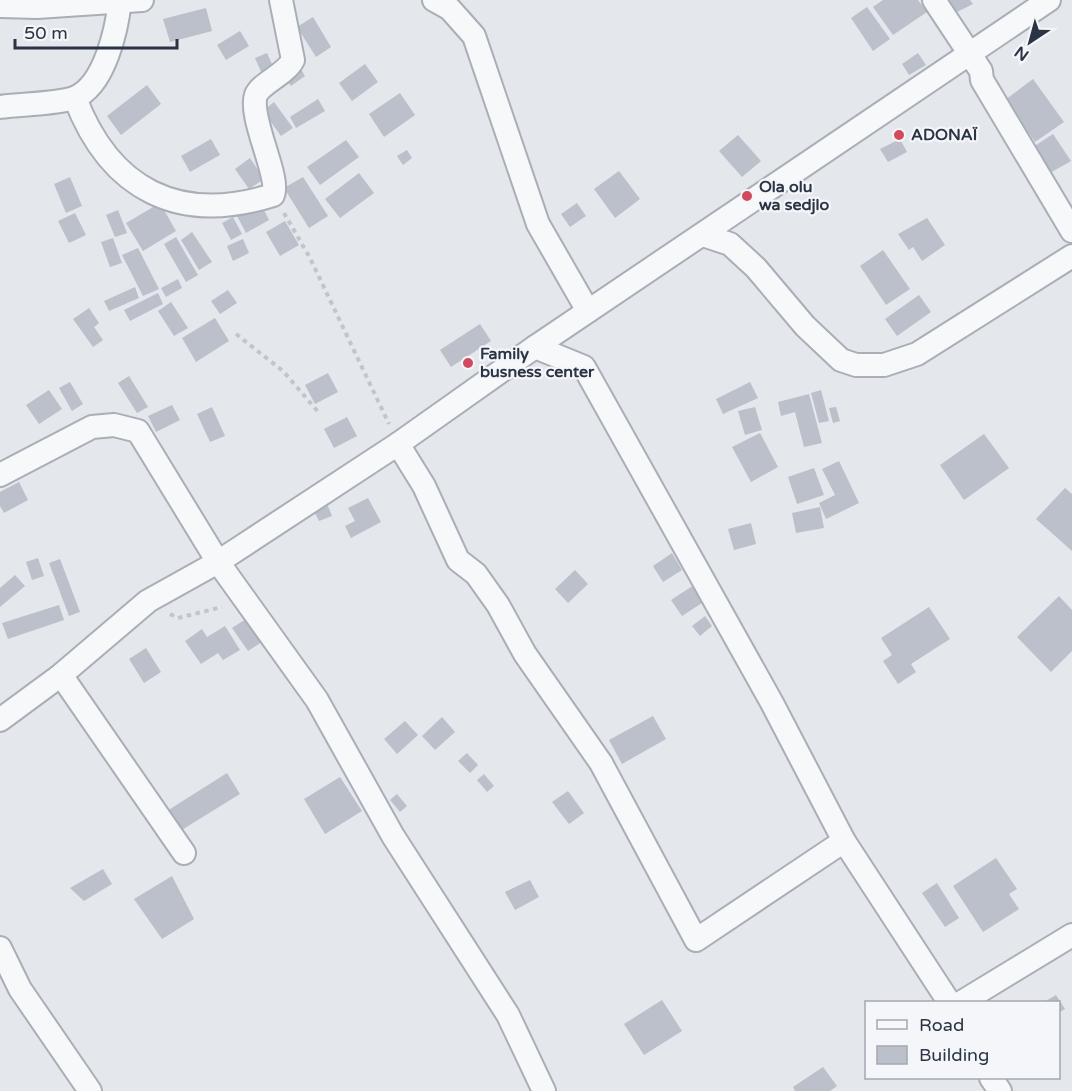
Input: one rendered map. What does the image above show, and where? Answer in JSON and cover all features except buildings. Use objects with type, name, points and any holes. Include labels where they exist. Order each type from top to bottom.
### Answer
[{"type":"street","points":[[0,6],[142,0]]},
{"type":"street","points":[[75,98],[83,118],[103,148],[119,170],[136,186],[159,196],[221,207],[273,195],[275,187],[255,101],[260,90],[277,78],[293,60],[281,0]]},
{"type":"street","points":[[434,0],[450,9],[474,36],[538,224],[588,311]]},
{"type":"street","points":[[934,0],[981,71],[982,80],[1072,231]]},
{"type":"street","points":[[0,720],[61,675],[148,601],[218,562],[398,444],[535,347],[703,236],[1049,0]]},
{"type":"street","points":[[0,107],[75,98],[90,83],[104,61],[116,35],[119,1]]},
{"type":"street","points":[[703,236],[730,244],[756,268],[805,326],[841,360],[856,365],[884,365],[916,354],[1072,256]]},
{"type":"street","points":[[569,324],[584,367],[772,703],[844,841],[948,1001]]},
{"type":"street","points":[[535,347],[584,367]]},
{"type":"street","points":[[0,475],[92,427],[114,425],[138,431],[218,562],[317,700],[393,836],[508,1015],[544,1091]]},
{"type":"street","points":[[398,444],[424,486],[458,560],[476,574],[498,605],[525,654],[601,763],[696,940],[844,841]]},
{"type":"street","points":[[61,675],[183,853]]},
{"type":"street","points":[[964,1001],[1072,936]]},
{"type":"street","points":[[0,948],[20,989],[90,1091]]},
{"type":"path","points":[[273,195],[310,258],[398,444]]},
{"type":"path","points":[[236,334],[283,371],[320,414]]},
{"type":"path","points":[[148,601],[178,618],[220,606],[233,617],[255,613]]},
{"type":"place","name":"ADONAÏ","points":[[899,135]]},
{"type":"place","name":"Ola olu wa sedjlo","points":[[747,196]]},
{"type":"place","name":"Family busness center","points":[[468,363]]}]
